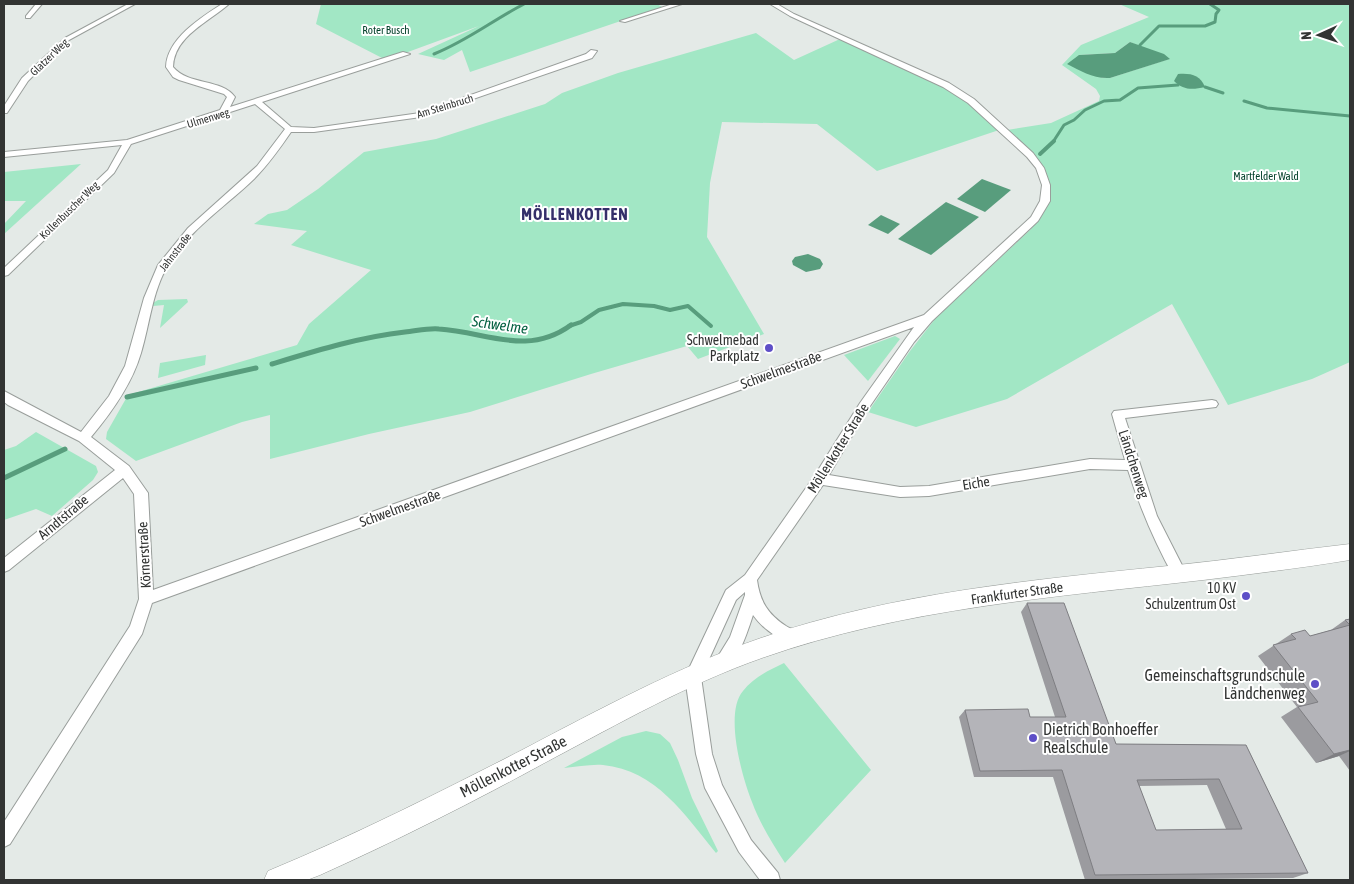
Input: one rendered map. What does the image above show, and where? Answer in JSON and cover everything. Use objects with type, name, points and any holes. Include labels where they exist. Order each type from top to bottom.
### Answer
[{"type":"main road","name":"Frankfurter Straße","points":[[693,677],[721,664],[744,646],[794,638],[860,619],[1038,589],[1350,552]]},
{"type":"main road","name":"Möllenkotter Straße","points":[[276,880],[352,847],[485,782],[613,715],[693,677]]},
{"type":"street","points":[[28,18],[39,4]]},
{"type":"street","name":"Glatzer Weg","points":[[4,111],[24,80],[67,39],[132,4]]},
{"type":"street","points":[[623,21],[679,4]]},
{"type":"street","name":"Schwelmestraße","points":[[146,599],[928,318],[1035,219],[1045,202],[1046,185],[1040,168],[1030,155],[971,101],[946,85],[792,15],[774,4]]},
{"type":"street","points":[[221,5],[190,32],[173,52],[168,62],[169,68],[174,74],[186,80],[227,92],[230,97],[223,113]]},
{"type":"street","name":"Am Steinbruch","points":[[289,129],[331,128],[421,114],[560,67],[589,56],[593,51]]},
{"type":"street","name":"Ulmenweg","points":[[4,154],[128,142],[406,54]]},
{"type":"street","points":[[257,102],[289,129]]},
{"type":"street","name":"Jahnstraße","points":[[83,438],[106,412],[132,363],[144,309],[152,285],[164,264],[194,228],[266,162],[289,129]]},
{"type":"street","name":"Kollenbuscher Weg","points":[[4,273],[111,171],[128,142]]},
{"type":"street","name":"Möllenkotter Straße","points":[[693,677],[731,595],[750,579],[820,479],[864,406],[910,339],[928,318]]},
{"type":"street","name":"Körnerstraße","points":[[4,395],[12,402],[83,438],[124,470],[141,492],[146,599],[138,629],[4,838]]},
{"type":"street","name":"Ländchenweg","points":[[1179,573],[1164,550],[1133,465],[1118,414],[1212,404]]},
{"type":"street","name":"Eiche","points":[[820,479],[900,492],[929,491],[1090,464],[1133,465]]},
{"type":"street","name":"Arndtstraße","points":[[4,566],[95,491],[124,470]]},
{"type":"street","points":[[750,579],[752,597],[758,612],[774,628],[794,638]]},
{"type":"street","points":[[719,621],[725,633],[744,646],[752,597]]},
{"type":"street","points":[[693,677],[704,754],[714,788],[745,846],[771,880]]},
{"type":"green space","name":"Roter Busch","points":[[321,4],[657,4],[662,7],[470,72],[462,50],[444,60],[418,54],[479,26],[386,60],[316,24]]},
{"type":"green space","name":"Martfelder Wald","points":[[1119,4],[1350,4],[1350,362],[1312,379],[1228,405],[1172,304],[1007,399],[916,427],[868,412],[910,351],[935,319],[1030,230],[1047,207],[1050,185],[1044,168],[1007,130],[1051,123],[1099,101],[1100,96],[1096,89],[1062,65],[1081,45],[1149,17]],"holes":[[[1130,42],[1169,59],[1110,78],[1102,78],[1079,55],[1115,53]]]},
{"type":"green space","points":[[756,33],[794,60],[840,39],[944,86],[967,102],[999,130],[877,171],[817,124],[722,122],[710,183],[707,237],[764,334],[698,359],[687,346],[470,412],[369,434],[270,459],[270,415],[242,422],[136,461],[106,439],[107,432],[128,395],[297,345],[309,324],[371,270],[291,245],[307,231],[254,224],[268,214],[287,210],[318,189],[364,152],[436,139],[545,104],[562,93],[618,73]]},
{"type":"green space","points":[[81,164],[4,234],[4,224],[26,201],[4,201],[4,172]]},
{"type":"green space","points":[[187,299],[188,302],[160,328],[164,305],[153,306],[153,303],[158,300]]},
{"type":"green space","points":[[895,336],[900,339],[868,381],[844,355]]},
{"type":"green space","points":[[206,355],[205,365],[158,378],[160,363]]},
{"type":"green space","points":[[36,432],[96,466],[98,472],[93,480],[52,516],[36,509],[4,520],[4,450],[16,446]]},
{"type":"green space","points":[[784,663],[871,770],[785,863],[771,841],[752,802],[740,762],[735,729],[735,714],[743,691],[756,678]]},
{"type":"green space","points":[[646,731],[660,734],[670,743],[692,798],[718,851],[716,853],[668,797],[654,785],[639,776],[622,769],[603,765],[564,768],[622,737]]},
{"type":"shaded area","points":[[1130,42],[1164,54],[1170,59],[1110,78],[1093,76],[1067,64],[1079,55],[1115,53]]},
{"type":"shaded area","points":[[1178,74],[1198,77],[1205,87],[1184,88],[1174,81]]},
{"type":"shaded area","points":[[982,179],[1011,190],[985,212],[957,199]]},
{"type":"shaded area","points":[[946,202],[979,217],[931,255],[898,239]]},
{"type":"shaded area","points":[[881,215],[900,224],[888,234],[868,225]]},
{"type":"shaded area","points":[[808,254],[820,259],[823,264],[820,269],[806,272],[793,265],[792,261],[795,257]]},
{"type":"building","name":"Dietrich Bonhoeffer Realschule","points":[[1027,603],[1064,603],[1116,744],[1246,745],[1308,873],[1095,875],[1062,770],[980,771],[965,710],[1028,709],[1030,717],[1066,717]],"holes":[[[1219,779],[1242,829],[1156,830],[1137,780]]]},
{"type":"building","name":"Gemeinschaftsgrundschule Ländchenweg","points":[[1350,625],[1350,750],[1334,754],[1298,707],[1318,702],[1273,645],[1296,639],[1291,634],[1305,630],[1310,636]]},
{"type":"waterway","points":[[434,54],[458,43],[524,4]]},
{"type":"waterway","name":"Schwelme","points":[[1140,45],[1159,26],[1205,26],[1215,22],[1216,14],[1219,10],[1210,4]]},
{"type":"waterway","name":"Schwelme","points":[[1053,142],[1064,125],[1074,120],[1085,110],[1104,101],[1120,100],[1138,88],[1178,85]]},
{"type":"waterway","points":[[1205,87],[1223,93]]},
{"type":"waterway","points":[[1244,101],[1267,108],[1350,116]]},
{"type":"waterway","name":"Schwelme","points":[[1040,154],[1053,142]]},
{"type":"waterway","name":"Schwelme","points":[[570,326],[581,322],[599,310],[623,304],[654,306],[670,310],[688,306],[711,326]]},
{"type":"waterway","name":"Schwelme","points":[[272,364],[321,349],[388,334],[439,329],[523,341],[539,340],[570,326]]},
{"type":"waterway","name":"Schwelme","points":[[127,397],[256,368]]},
{"type":"waterway","name":"Schwelme","points":[[4,478],[65,449]]},
{"type":"place","name":"Schwelmebad Parkplatz","points":[[769,348]]},
{"type":"place","name":"10 KV Schulzentrum Ost","points":[[1246,596]]},
{"type":"place","name":"Gemeinschaftsgrundschule Ländchenweg","points":[[1315,684]]},
{"type":"place","name":"Dietrich Bonhoeffer Realschule","points":[[1033,738]]},
{"type":"district","name":"MÖLLENKOTTEN","points":[[575,214]]}]
